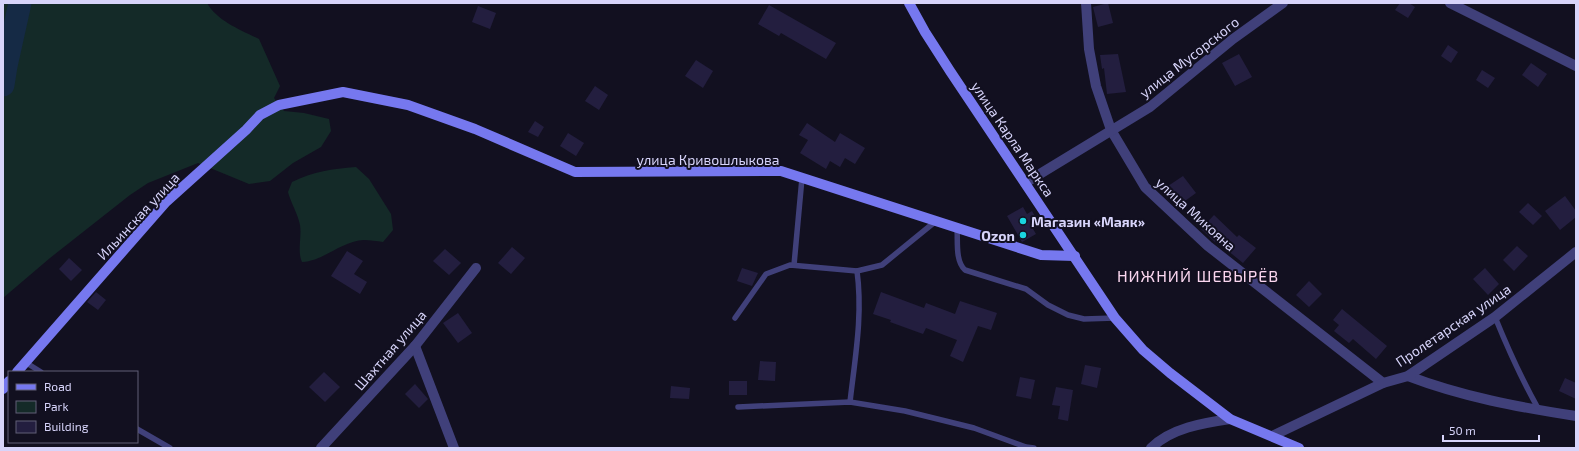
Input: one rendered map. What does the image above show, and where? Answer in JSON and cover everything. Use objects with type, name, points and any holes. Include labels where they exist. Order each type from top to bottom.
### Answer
[{"type":"street","name":"улица Карла Маркса","points":[[909,3],[925,32],[950,71],[1115,318],[1143,350],[1170,373],[1230,419],[1299,448]]},
{"type":"street","name":"улица Микояна","points":[[1086,3],[1089,49],[1096,86],[1111,130],[1145,187],[1208,246],[1383,383]]},
{"type":"street","name":"улица Мусорского","points":[[1025,183],[1150,107],[1233,39],[1283,3]]},
{"type":"street","points":[[1450,3],[1576,66]]},
{"type":"street","name":"улица Кривошлыкова","points":[[343,92],[408,105],[475,130],[575,172],[781,171],[1041,255],[1075,256]]},
{"type":"street","name":"Ильинская улица","points":[[18,371],[166,202],[246,130],[260,115],[279,106],[343,92]]},
{"type":"street","name":"Пролетарская улица","points":[[1272,436],[1383,383],[1408,376],[1496,317],[1576,252]]},
{"type":"street","name":"Шахтная улица","points":[[321,448],[415,346],[476,268]]},
{"type":"street","points":[[415,346],[454,448]]},
{"type":"street","points":[[1408,376],[1431,385],[1501,403],[1576,416]]},
{"type":"street","points":[[1151,448],[1159,440],[1177,431],[1204,423],[1230,419]]},
{"type":"lane","points":[[794,265],[802,178]]},
{"type":"lane","points":[[735,318],[766,274],[790,265],[857,270],[882,265],[936,221]]},
{"type":"lane","points":[[957,228],[958,256],[960,266],[965,270],[1026,289],[1048,305],[1068,315],[1084,319],[1115,318]]},
{"type":"lane","points":[[850,402],[860,314],[857,270]]},
{"type":"lane","points":[[1496,317],[1511,356],[1540,410]]},
{"type":"lane","points":[[26,362],[40,371]]},
{"type":"lane","points":[[738,407],[850,402],[905,411],[974,428],[1026,447],[1034,448]]},
{"type":"lane","points":[[138,430],[170,448]]},
{"type":"green space","points":[[3,3],[207,3],[223,20],[259,39],[280,86],[274,98],[284,111],[304,113],[329,119],[331,131],[321,147],[293,163],[270,181],[249,184],[198,163],[148,183],[130,195],[50,258],[3,298]]},
{"type":"green space","points":[[356,167],[369,179],[391,214],[393,230],[383,242],[366,240],[356,241],[318,258],[302,262],[300,253],[300,225],[288,192],[292,182],[308,175],[323,171]]},
{"type":"building","points":[[1108,3],[1113,23],[1098,27],[1093,7]]},
{"type":"building","points":[[1400,3],[1409,3],[1415,7],[1408,18],[1395,10]]},
{"type":"building","points":[[769,5],[836,43],[826,59],[781,33],[779,36],[758,24]]},
{"type":"building","points":[[478,6],[496,13],[490,29],[472,22]]},
{"type":"building","points":[[1448,45],[1458,52],[1451,63],[1441,56]]},
{"type":"building","points":[[1118,54],[1126,92],[1107,94],[1104,68],[1102,69],[1100,55]]},
{"type":"building","points":[[1239,54],[1252,77],[1235,86],[1222,63]]},
{"type":"building","points":[[696,60],[713,71],[703,88],[685,76]]},
{"type":"building","points":[[1531,63],[1547,74],[1538,87],[1522,75]]},
{"type":"building","points":[[1482,70],[1495,78],[1488,88],[1476,80]]},
{"type":"building","points":[[595,86],[608,95],[599,110],[585,101]]},
{"type":"building","points":[[535,121],[544,127],[538,137],[528,132]]},
{"type":"building","points":[[807,123],[835,142],[840,133],[865,148],[855,164],[845,158],[840,167],[830,161],[826,169],[800,153],[808,140],[799,135]]},
{"type":"building","points":[[568,133],[584,143],[576,156],[560,146]]},
{"type":"building","points":[[1183,176],[1196,193],[1178,206],[1165,188]]},
{"type":"building","points":[[1565,196],[1576,211],[1576,217],[1560,230],[1545,211]]},
{"type":"building","points":[[1528,203],[1542,216],[1533,225],[1519,212]]},
{"type":"building","name":"Магазин «Маяк»","points":[[1023,207],[1027,214],[1032,211],[1040,225],[1033,229],[1036,234],[1022,242],[1007,216]]},
{"type":"building","points":[[1214,215],[1237,237],[1239,235],[1256,248],[1243,263],[1216,241],[1215,242],[1201,229]]},
{"type":"building","points":[[1517,246],[1528,256],[1514,271],[1503,260]]},
{"type":"building","points":[[512,247],[525,258],[511,274],[498,263]]},
{"type":"building","points":[[445,249],[461,263],[449,275],[433,261]]},
{"type":"building","points":[[347,251],[363,261],[354,274],[367,282],[360,294],[331,276]]},
{"type":"building","points":[[69,258],[82,270],[71,281],[59,269]]},
{"type":"building","points":[[742,268],[758,273],[752,286],[737,281]]},
{"type":"building","points":[[1485,268],[1499,284],[1488,295],[1473,279]]},
{"type":"building","points":[[1309,281],[1322,294],[1309,307],[1296,295]]},
{"type":"building","points":[[96,292],[106,300],[98,310],[87,302]]},
{"type":"building","points":[[881,292],[924,308],[926,303],[955,314],[960,301],[997,313],[991,330],[978,326],[963,362],[950,356],[957,340],[926,328],[923,334],[873,314]]},
{"type":"building","points":[[1342,309],[1387,346],[1376,359],[1353,339],[1349,343],[1334,331],[1339,325],[1333,320]]},
{"type":"building","points":[[458,313],[472,333],[458,343],[443,323]]},
{"type":"building","points":[[760,361],[776,362],[775,381],[758,380]]},
{"type":"building","points":[[1085,365],[1101,368],[1097,388],[1081,384]]},
{"type":"building","points":[[324,372],[340,387],[325,402],[309,387]]},
{"type":"building","points":[[1020,377],[1035,380],[1031,399],[1016,396]]},
{"type":"building","points":[[1565,378],[1576,383],[1576,399],[1559,391]]},
{"type":"building","points":[[729,381],[747,381],[747,395],[729,395]]},
{"type":"building","points":[[415,384],[428,399],[419,408],[405,394]]},
{"type":"building","points":[[671,386],[690,388],[689,399],[670,398]]},
{"type":"building","points":[[1056,387],[1073,390],[1068,421],[1058,419],[1060,406],[1052,405]]},
{"type":"waterway","points":[[3,85],[20,3]]},
{"type":"place","name":"Магазин «Маяк»","points":[[1023,221]]},
{"type":"place","name":"Ozon","points":[[1023,235]]},
{"type":"district","name":"НИЖНИЙ ШЕВЫРЁВ","points":[[1198,275]]}]
